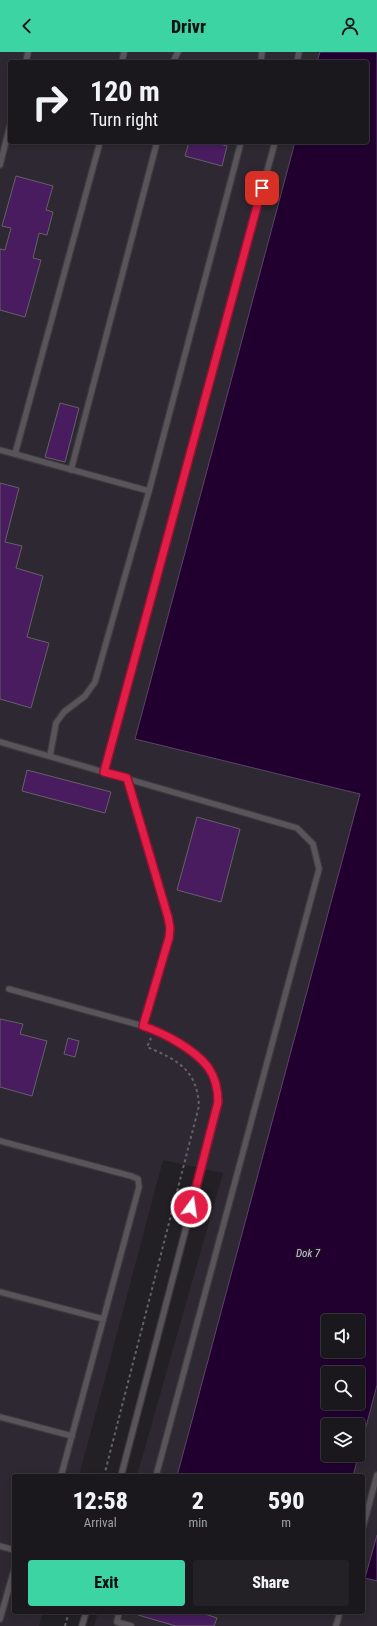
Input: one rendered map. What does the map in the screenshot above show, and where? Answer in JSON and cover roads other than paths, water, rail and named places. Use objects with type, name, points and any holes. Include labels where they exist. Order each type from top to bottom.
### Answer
[{"type":"lane","points":[[0,165],[8,134]]},
{"type":"lane","points":[[15,454],[99,144]]},
{"type":"lane","points":[[71,470],[156,144]]},
{"type":"lane","points":[[50,756],[56,723],[64,712],[85,696],[95,682],[149,492],[240,144]]},
{"type":"lane","points":[[104,772],[274,144]]},
{"type":"lane","points":[[0,450],[149,492]]},
{"type":"lane","points":[[0,742],[297,828],[313,844],[319,868],[157,1474]]},
{"type":"lane","points":[[127,778],[170,928],[169,938],[143,1026]]},
{"type":"lane","points":[[9,989],[154,1029],[186,1048],[208,1067],[218,1091],[218,1102],[122,1474]]},
{"type":"lane","points":[[0,1141],[138,1179],[138,1187],[62,1474]]},
{"type":"lane","points":[[0,1292],[103,1319]]},
{"type":"lane","points":[[0,1417],[72,1436]]},
{"type":"lane","points":[[365,1520],[377,1475]]},
{"type":"lane","points":[[0,1546],[12,1549]]},
{"type":"lane","points":[[0,1619],[12,1576]]},
{"type":"lane","points":[[82,1626],[85,1614]]},
{"type":"lane","points":[[118,1614],[116,1622],[131,1626]]},
{"type":"lane","points":[[336,1626],[339,1614]]},
{"type":"water","name":"Dok 7","points":[[320,52],[377,52],[377,1385],[365,1430],[365,1418],[321,1418],[321,1462],[357,1462],[354,1474],[178,1474],[360,794],[135,739],[294,144],[369,144],[369,60],[318,60]]},
{"type":"water","points":[[377,1535],[377,1581],[365,1578]]}]
